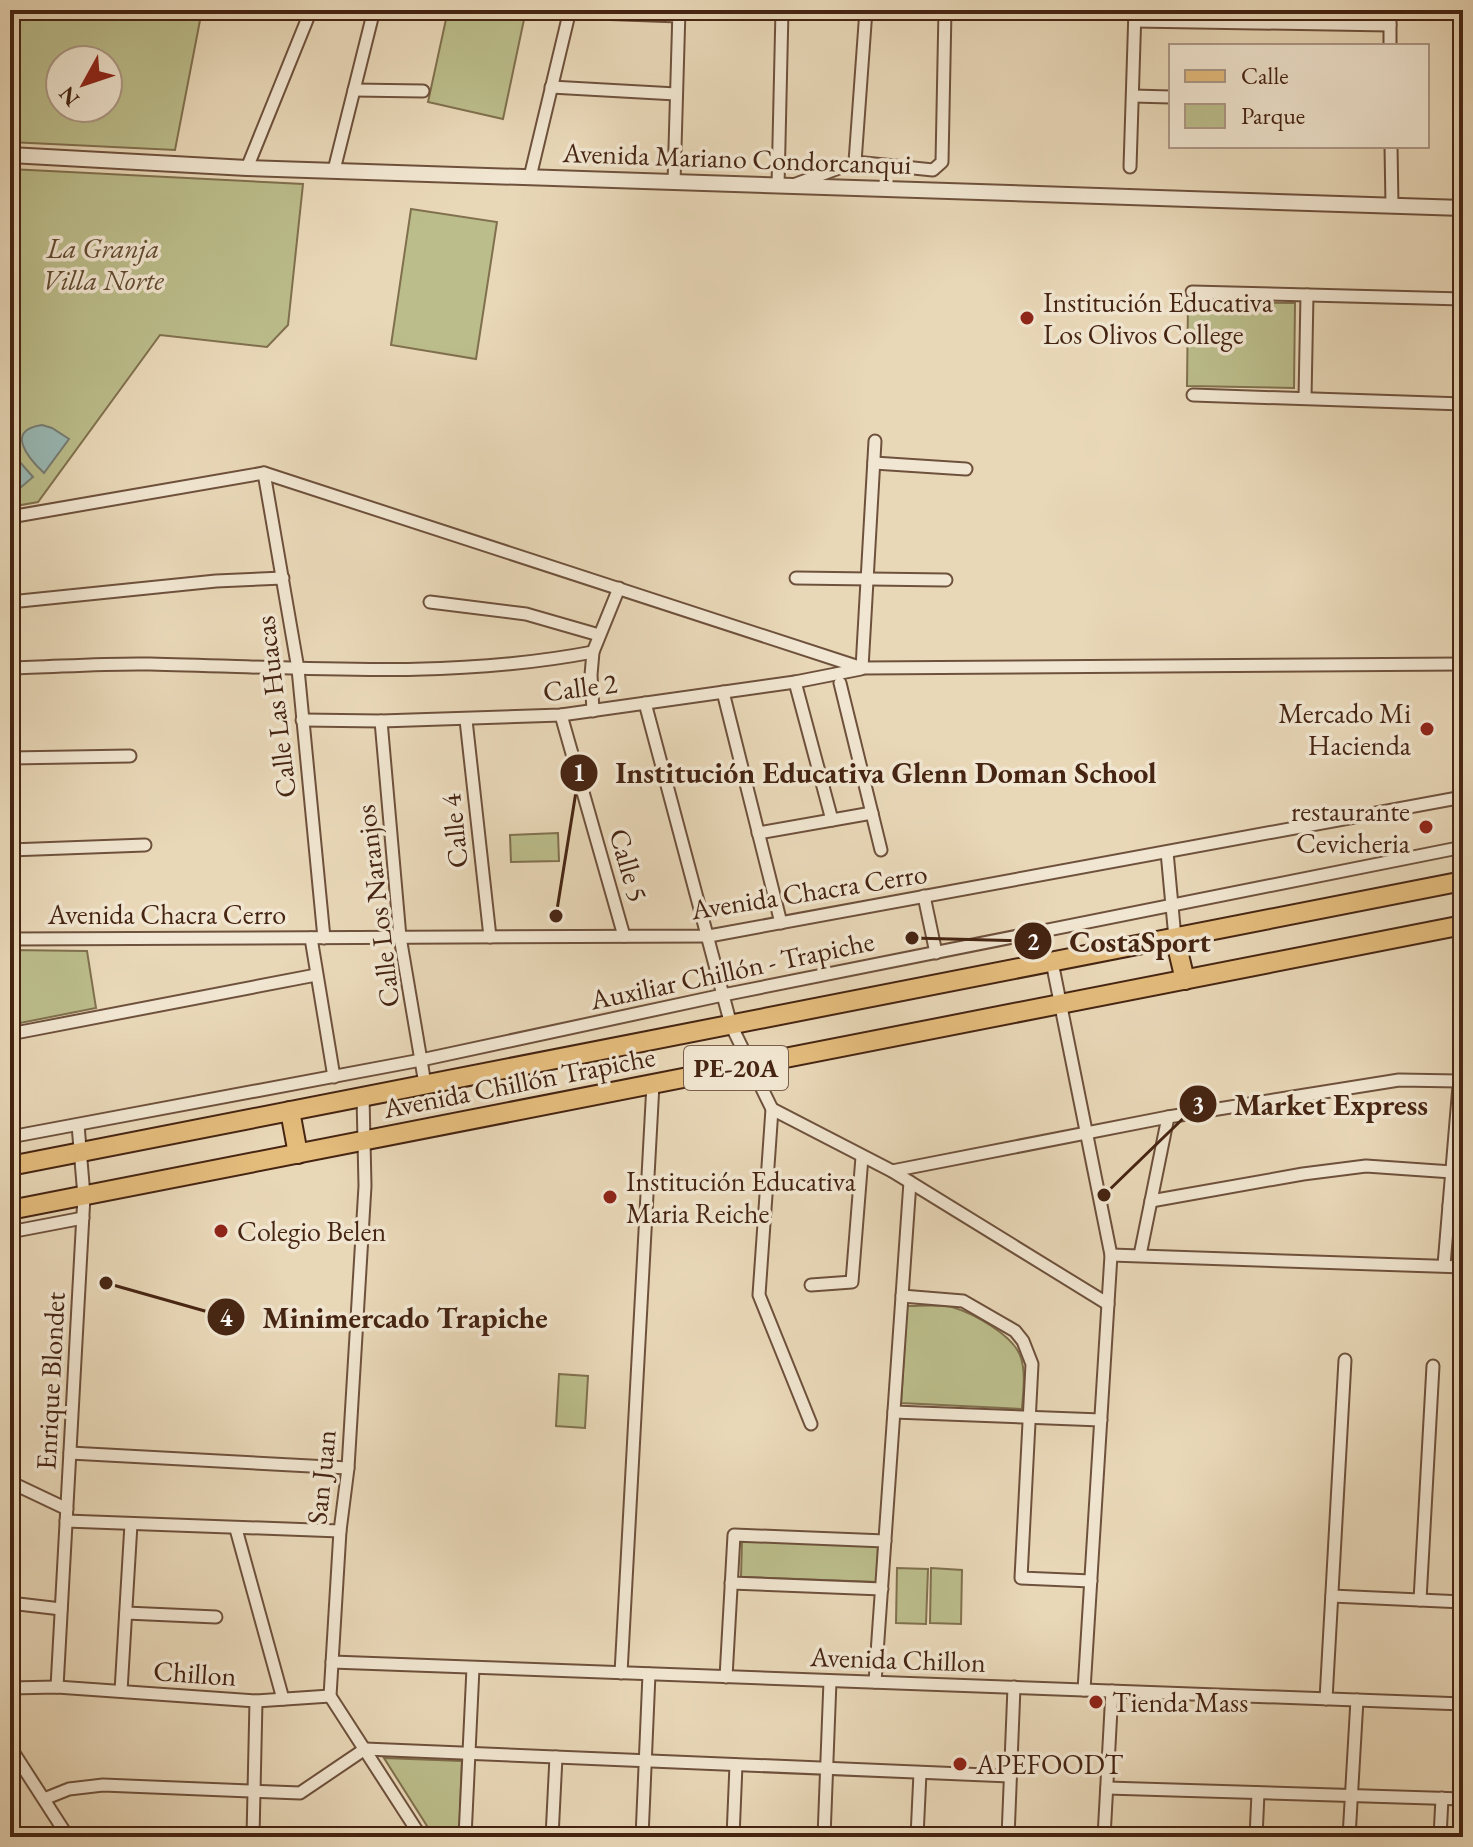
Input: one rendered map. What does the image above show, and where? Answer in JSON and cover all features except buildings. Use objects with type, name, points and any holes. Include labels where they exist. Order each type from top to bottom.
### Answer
[{"type":"main road","name":"Avenida Chillón Trapiche","points":[[10,1166],[1463,881]]},
{"type":"main road","name":"Avenida Chillón Trapiche","points":[[10,1210],[1463,925]]},
{"type":"main road","points":[[1175,938],[1185,980]]},
{"type":"main road","points":[[290,1111],[298,1154]]},
{"type":"street","points":[[247,168],[311,10]]},
{"type":"street","points":[[334,170],[374,10]]},
{"type":"street","points":[[782,10],[784,186],[855,162],[933,170],[942,162],[945,10]]},
{"type":"street","points":[[855,162],[866,10]]},
{"type":"street","points":[[1390,10],[1390,44]]},
{"type":"street","points":[[1462,10],[1463,34]]},
{"type":"street","points":[[530,177],[570,11],[679,13],[674,182]]},
{"type":"street","points":[[1130,167],[1135,15],[1390,25]]},
{"type":"street","points":[[551,87],[676,94]]},
{"type":"street","points":[[354,90],[423,91]]},
{"type":"street","points":[[1133,96],[1169,97]]},
{"type":"street","points":[[1391,148],[1392,206]]},
{"type":"street","name":"Avenida Mariano Condorcanqui","points":[[10,155],[247,168],[1463,208]]},
{"type":"street","points":[[1192,292],[1463,299]]},
{"type":"street","points":[[1305,398],[1307,295]]},
{"type":"street","points":[[1193,395],[1463,404]]},
{"type":"street","points":[[862,668],[875,441]]},
{"type":"street","points":[[874,463],[966,469]]},
{"type":"street","points":[[10,517],[264,473],[862,668],[1463,664]]},
{"type":"street","name":"Calle Las Huacas","points":[[264,473],[298,669],[317,938],[316,975],[334,1077]]},
{"type":"street","points":[[11,598],[283,578]]},
{"type":"street","points":[[796,578],[946,580]]},
{"type":"street","points":[[593,711],[593,652],[619,588]]},
{"type":"street","points":[[430,602],[526,614],[599,635]]},
{"type":"street","points":[[10,668],[146,664],[298,669],[480,667],[593,652]]},
{"type":"street","name":"Calle 2","points":[[302,720],[466,720],[561,715],[795,682],[862,668]]},
{"type":"street","points":[[795,682],[832,820]]},
{"type":"street","points":[[840,683],[881,850]]},
{"type":"street","points":[[723,692],[781,923]]},
{"type":"street","points":[[645,703],[731,1025],[772,1109],[759,1295],[811,1424]]},
{"type":"street","name":"Calle 5","points":[[561,715],[624,936]]},
{"type":"street","name":"Calle 4","points":[[466,720],[490,937]]},
{"type":"street","name":"Calle Los Naranjos","points":[[381,721],[400,937],[425,1084]]},
{"type":"street","points":[[10,758],[130,756]]},
{"type":"street","name":"Avenida Chacra Cerro","points":[[10,939],[709,936],[1463,797]]},
{"type":"street","points":[[758,833],[872,813]]},
{"type":"street","points":[[10,850],[145,845]]},
{"type":"street","name":"Auxiliar Chillón - Trapiche","points":[[10,1137],[421,1060],[723,995],[1463,847]]},
{"type":"street","points":[[1167,852],[1175,938]]},
{"type":"street","points":[[924,896],[936,953]]},
{"type":"street","points":[[1052,962],[1111,1255],[1084,1690]]},
{"type":"street","points":[[10,1034],[316,975]]},
{"type":"street","points":[[1444,1265],[1452,1172],[1458,1148],[1463,1038]]},
{"type":"street","points":[[892,1171],[1168,1117],[1399,1080],[1459,1081]]},
{"type":"street","points":[[621,1673],[653,1084]]},
{"type":"street","name":"San Juan","points":[[330,1696],[365,1186],[363,1096]]},
{"type":"street","points":[[772,1109],[892,1171],[1108,1304]]},
{"type":"street","points":[[1140,1255],[1168,1117]]},
{"type":"street","name":"Enrique Blondet","points":[[57,1687],[84,1196],[83,1152],[78,1125]]},
{"type":"street","points":[[811,1285],[852,1282],[862,1157]]},
{"type":"street","points":[[1151,1201],[1366,1166],[1452,1172]]},
{"type":"street","points":[[875,1682],[910,1182]]},
{"type":"street","points":[[1449,1206],[1463,1207]]},
{"type":"street","points":[[10,1232],[83,1218]]},
{"type":"street","points":[[1111,1255],[1463,1267]]},
{"type":"street","points":[[902,1296],[963,1301],[1015,1331],[1029,1352],[1032,1364],[1031,1417],[1021,1578],[1091,1581]]},
{"type":"street","points":[[1326,1699],[1345,1360]]},
{"type":"street","points":[[1420,1600],[1433,1366]]},
{"type":"street","points":[[894,1412],[1101,1420]]},
{"type":"street","points":[[70,1453],[348,1468]]},
{"type":"street","points":[[10,1482],[66,1515],[131,1524],[340,1531]]},
{"type":"street","points":[[121,1691],[131,1524]]},
{"type":"street","points":[[236,1529],[283,1699]]},
{"type":"street","points":[[726,1677],[734,1535],[885,1541]]},
{"type":"street","points":[[731,1583],[882,1589]]},
{"type":"street","points":[[1332,1596],[1463,1602]]},
{"type":"street","points":[[10,1603],[61,1609]]},
{"type":"street","points":[[126,1613],[216,1617]]},
{"type":"street","name":"Avenida Chillon","points":[[332,1662],[1463,1704]]},
{"type":"street","points":[[465,1837],[473,1668]]},
{"type":"street","points":[[642,1837],[649,1674]]},
{"type":"street","points":[[824,1837],[830,1681]]},
{"type":"street","name":"Chillon","points":[[10,1688],[57,1687],[256,1701],[330,1696]]},
{"type":"street","points":[[1008,1837],[1014,1687]]},
{"type":"street","points":[[1104,1837],[1112,1691]]},
{"type":"street","points":[[330,1696],[421,1837]]},
{"type":"street","points":[[1349,1837],[1357,1700]]},
{"type":"street","points":[[253,1837],[256,1701]]},
{"type":"street","points":[[10,1747],[68,1837]]},
{"type":"street","points":[[44,1799],[69,1789],[103,1785],[305,1791],[365,1749],[1010,1776]]},
{"type":"street","points":[[552,1837],[556,1757]]},
{"type":"street","points":[[733,1837],[736,1765]]},
{"type":"street","points":[[917,1837],[920,1773]]},
{"type":"street","points":[[1107,1788],[1463,1799]]},
{"type":"street","points":[[1256,1837],[1258,1793]]},
{"type":"street","points":[[1440,1837],[1442,1798]]},
{"type":"green space","points":[[10,10],[202,10],[175,150],[10,142]]},
{"type":"green space","points":[[448,10],[526,10],[503,119],[428,102]]},
{"type":"green space","name":"La Granja Villa Norte","points":[[10,169],[303,184],[288,325],[267,347],[160,335],[38,502],[10,507]]},
{"type":"green space","points":[[411,209],[497,222],[476,359],[391,345]]},
{"type":"green space","points":[[1188,302],[1295,303],[1294,388],[1187,386]]},
{"type":"green space","points":[[558,833],[559,861],[511,862],[510,835]]},
{"type":"green space","points":[[10,950],[87,951],[96,1008],[10,1025]]},
{"type":"green space","points":[[907,1306],[952,1307],[971,1314],[1011,1342],[1023,1364],[1022,1409],[901,1403]]},
{"type":"green space","points":[[559,1374],[588,1376],[585,1428],[556,1426]]},
{"type":"green space","points":[[742,1540],[878,1545],[877,1582],[741,1577]]},
{"type":"green space","points":[[897,1568],[928,1569],[926,1624],[896,1623]]},
{"type":"green space","points":[[931,1568],[962,1570],[961,1624],[930,1623]]},
{"type":"green space","points":[[384,1758],[462,1761],[459,1837],[434,1837]]},
{"type":"water","points":[[42,425],[69,439],[44,473],[27,453],[22,439],[31,428]]},
{"type":"water","points":[[10,438],[15,441],[19,461],[33,477],[13,494],[10,490]]},
{"type":"place","name":"Institución Educativa Los Olivos College","points":[[1027,318]]},
{"type":"place","name":"Mercado Mi Hacienda","points":[[1427,729]]},
{"type":"place","name":"restaurante Cevicheria","points":[[1426,827]]},
{"type":"place","name":"Institución Educativa Glenn Doman School","points":[[556,916]]},
{"type":"place","name":"CostaSport","points":[[912,938]]},
{"type":"place","name":"Market Express","points":[[1104,1195]]},
{"type":"place","name":"Institución Educativa Maria Reiche","points":[[610,1197]]},
{"type":"place","name":"Colegio Belen","points":[[221,1231]]},
{"type":"place","name":"Minimercado Trapiche","points":[[106,1283]]},
{"type":"place","name":"Tienda Mass","points":[[1096,1702]]},
{"type":"place","name":"APEFOODT","points":[[960,1764]]}]
